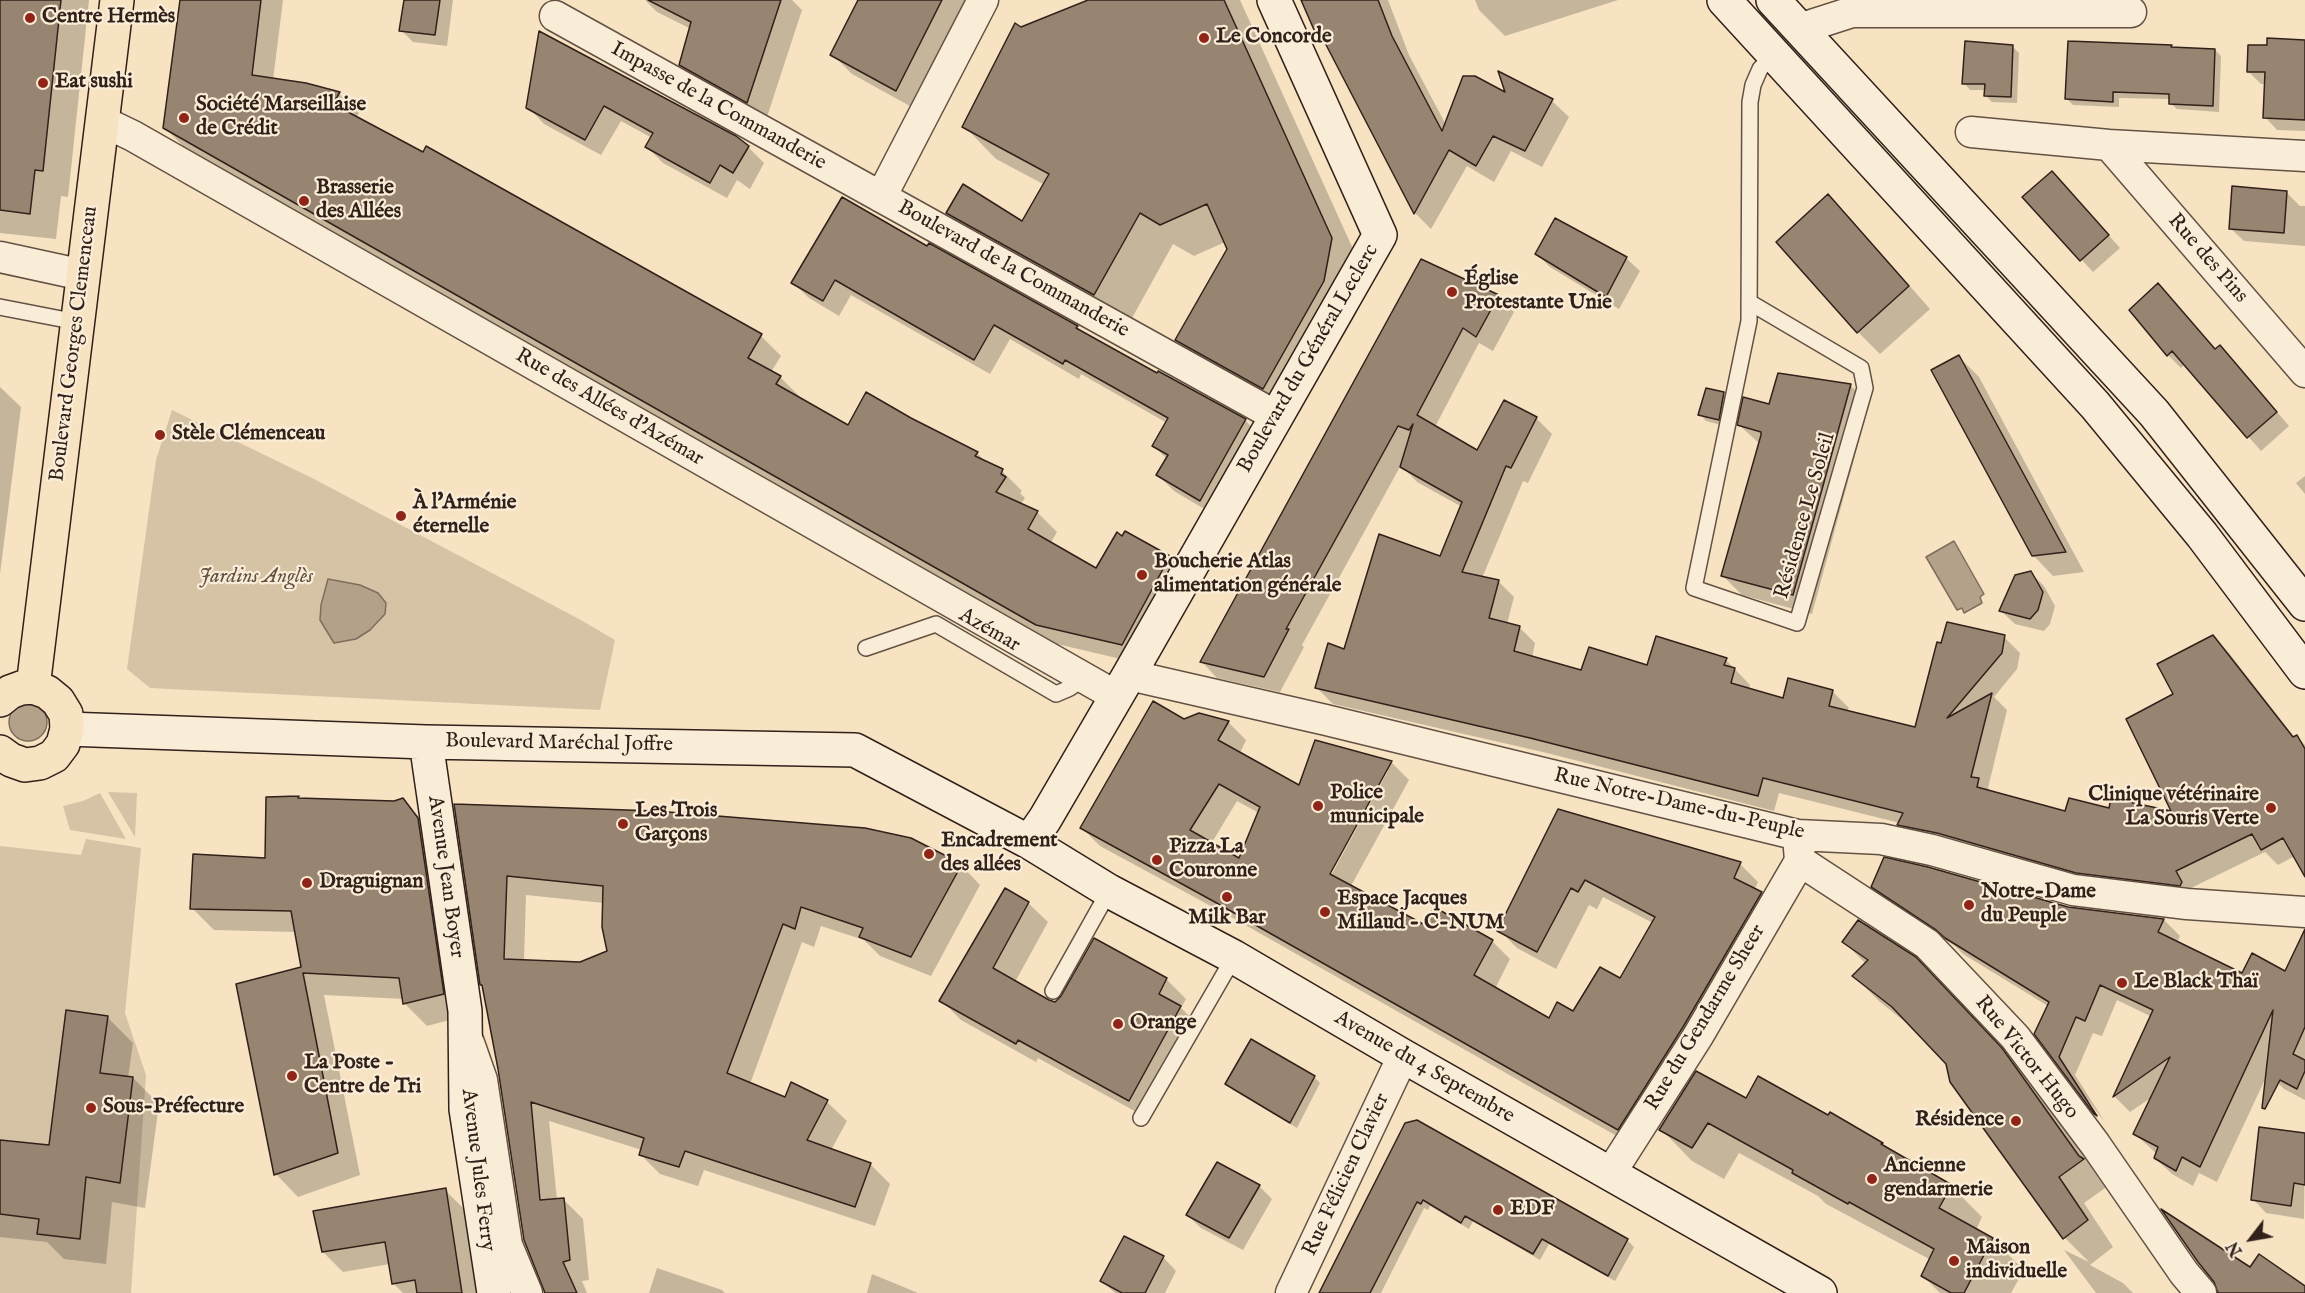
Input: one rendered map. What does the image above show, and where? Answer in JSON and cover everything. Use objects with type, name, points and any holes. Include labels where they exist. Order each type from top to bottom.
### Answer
[{"type":"main road","name":"Boulevard Georges Clemenceau","points":[[33,687],[117,0]]},
{"type":"main road","name":"Boulevard du Général Leclerc","points":[[1029,842],[1045,819],[1122,686],[1380,235],[1274,0]]},
{"type":"main road","points":[[1724,0],[2095,405],[2202,535],[2305,672]]},
{"type":"main road","points":[[1773,0],[2154,413],[2305,604]]},
{"type":"main road","points":[[0,700],[10,692],[21,688],[33,687],[47,692],[58,701],[66,714],[67,729],[63,744],[54,756],[40,763],[25,765],[11,760],[0,752]]},
{"type":"main road","name":"Boulevard Maréchal Joffre","points":[[67,729],[426,742],[855,750],[1029,842]]},
{"type":"main road","name":"Avenue Jean Boyer","points":[[426,742],[465,1021]]},
{"type":"main road","name":"Avenue du 4 Septembre","points":[[1029,842],[1109,891],[1234,957],[1403,1056],[1820,1293]]},
{"type":"main road","name":"Avenue Jules Ferry","points":[[465,1021],[466,1109],[494,1293]]},
{"type":"street","name":"Boulevard de la Commanderie","points":[[983,0],[880,197],[1276,416]]},
{"type":"street","points":[[1800,29],[1852,12],[2131,12]]},
{"type":"street","name":"Impasse de la Commanderie","points":[[555,16],[880,197]]},
{"type":"street","name":"Rue des Allées d'Azémar","points":[[102,121],[133,136],[1084,678],[1122,686]]},
{"type":"street","points":[[1971,132],[2109,145],[2305,156]]},
{"type":"street","name":"Rue des Pins","points":[[2109,145],[2305,372]]},
{"type":"street","points":[[0,257],[83,275]]},
{"type":"street","name":"Rue Notre-Dame-du-Peuple","points":[[1122,686],[1337,723],[1799,848],[1881,839],[1932,850],[2073,890],[2187,904],[2305,912]]},
{"type":"street","name":"Rue du Gendarme Sheer","points":[[1610,1174],[1698,1036],[1799,848]]},
{"type":"street","name":"Rue Victor Hugo","points":[[1799,848],[1927,944],[2007,1029],[2088,1136],[2184,1273],[2201,1293]]},
{"type":"street","points":[[465,1021],[482,1080],[507,1245],[527,1293]]},
{"type":"street","name":"Rue Félicien Clavier","points":[[1291,1293],[1403,1056]]},
{"type":"lane","name":"Résidence Le Soleil","points":[[1749,302],[1861,368],[1865,388],[1797,623],[1694,588],[1749,321],[1749,302],[1750,102],[1753,85],[1760,69],[1774,53]]},
{"type":"lane","points":[[0,307],[78,322]]},
{"type":"lane","name":"Azémar","points":[[867,648],[936,624],[1056,694],[1084,678]]},
{"type":"lane","points":[[1053,991],[1109,891]]},
{"type":"lane","points":[[1141,1118],[1234,957]]},
{"type":"green space","name":"Jardins Anglès","points":[[172,410],[314,479],[615,640],[600,710],[150,688],[127,669],[156,460]]},
{"type":"green space","points":[[108,792],[137,793],[135,837]]},
{"type":"green space","points":[[100,793],[126,839],[70,830],[63,806],[83,801]]},
{"type":"green space","name":"Sous-Préfecture","points":[[86,839],[141,848],[125,1013],[146,1075],[131,1293],[0,1293],[0,846],[81,855]]},
{"type":"shaded area","points":[[1954,541],[1984,594],[1980,597],[1982,603],[1964,613],[1962,608],[1957,610],[1926,557]]},
{"type":"shaded area","points":[[328,579],[360,585],[378,593],[386,603],[385,614],[370,630],[356,639],[334,643],[320,620],[321,605]]},
{"type":"shaded area","points":[[28,703],[41,709],[47,722],[41,735],[28,741],[15,735],[9,722],[15,709]]},
{"type":"building","points":[[0,0],[61,0],[43,171],[35,170],[30,214],[0,210]]},
{"type":"building","points":[[180,0],[261,0],[252,75],[306,83],[340,92],[333,104],[423,152],[426,146],[762,334],[748,358],[781,376],[776,384],[848,425],[866,392],[978,452],[975,456],[1003,469],[1001,474],[1006,477],[996,492],[1038,511],[1028,529],[1096,568],[1117,532],[1122,536],[1125,531],[1170,556],[1122,645],[1036,625],[163,128]]},
{"type":"building","points":[[404,0],[440,0],[435,35],[399,31]]},
{"type":"building","points":[[648,0],[781,0],[747,103],[679,65],[691,22]]},
{"type":"building","points":[[858,0],[942,0],[896,91],[830,55]]},
{"type":"building","points":[[1088,0],[1224,0],[1332,238],[1324,281],[1263,389],[1175,340],[1227,249],[1207,204],[1160,225],[1140,213],[1094,295],[946,213],[963,184],[1022,221],[1049,174],[962,127],[1015,23],[1021,27]]},
{"type":"building","points":[[1301,0],[1378,0],[1392,36],[1442,131],[1463,76],[1475,76],[1505,92],[1498,71],[1553,99],[1525,151],[1493,136],[1476,166],[1449,150],[1414,214],[1323,39],[1318,39]]},
{"type":"building","points":[[539,31],[736,136],[749,146],[733,173],[720,165],[710,183],[645,147],[653,133],[604,106],[585,140],[526,108]]},
{"type":"building","points":[[2267,38],[2305,40],[2305,120],[2263,118],[2265,72],[2247,72],[2248,45],[2267,45]]},
{"type":"building","points":[[1965,41],[2013,45],[2011,97],[1984,96],[1985,84],[1962,84]]},
{"type":"building","points":[[2068,41],[2215,49],[2213,106],[2169,104],[2169,94],[2113,92],[2113,102],[2065,99]]},
{"type":"building","points":[[2052,171],[2109,235],[2080,261],[2022,197]]},
{"type":"building","points":[[2232,186],[2287,191],[2284,233],[2229,229]]},
{"type":"building","points":[[1828,194],[1909,286],[1857,333],[1776,242]]},
{"type":"building","points":[[842,197],[927,246],[929,243],[1078,326],[1076,328],[1157,373],[1158,371],[1246,419],[1200,501],[1156,475],[1168,455],[1152,446],[1168,418],[1065,360],[1063,364],[994,325],[974,360],[835,280],[823,301],[791,283]]},
{"type":"building","points":[[1555,218],[1627,257],[1606,297],[1535,254]]},
{"type":"building","points":[[1421,259],[1499,295],[1476,337],[1463,328],[1417,415],[1477,450],[1504,400],[1537,417],[1511,468],[1506,466],[1462,572],[1499,580],[1489,618],[1520,626],[1514,651],[1581,670],[1589,647],[1647,665],[1656,636],[1727,658],[1724,665],[1735,668],[1731,683],[1783,698],[1788,678],[1833,690],[1829,706],[1915,727],[1937,642],[1941,643],[1947,622],[2005,635],[2002,653],[1947,718],[1992,693],[1971,777],[1979,778],[1977,787],[2065,811],[2069,798],[2109,808],[2111,798],[2171,811],[2126,719],[2173,694],[2157,664],[2213,635],[2293,737],[2297,735],[2305,749],[2305,877],[2283,838],[2261,850],[2252,834],[2176,871],[2182,882],[2180,886],[2076,873],[1937,833],[1897,825],[1903,813],[1763,778],[1758,796],[1530,738],[1315,688],[1328,643],[1344,649],[1379,534],[1440,556],[1462,502],[1400,467],[1413,424],[1409,430],[1398,426],[1286,629],[1289,629],[1264,677],[1200,662]]},
{"type":"building","points":[[2158,283],[2215,349],[2220,345],[2277,412],[2247,438],[2172,351],[2167,356],[2129,310]]},
{"type":"building","points":[[1959,355],[2066,552],[2032,556],[1931,370]]},
{"type":"building","points":[[1778,373],[1851,384],[1793,595],[1721,576],[1761,435],[1761,432],[1737,425],[1743,397],[1769,404]]},
{"type":"building","points":[[1706,388],[1724,392],[1719,420],[1698,415]]},
{"type":"building","points":[[2031,571],[2043,592],[2038,610],[2030,619],[1999,611],[2015,575]]},
{"type":"building","points":[[1153,701],[1184,719],[1199,713],[1229,721],[1218,740],[1299,785],[1315,740],[1392,761],[1330,874],[1425,925],[1434,907],[1493,940],[1474,975],[1549,1018],[1557,1002],[1573,1011],[1600,967],[1620,978],[1655,917],[1585,880],[1578,892],[1571,888],[1537,952],[1497,931],[1558,809],[1741,862],[1734,878],[1762,892],[1683,1027],[1618,1130],[1080,828]],"holes":[[[1219,784],[1260,807],[1239,858],[1190,830]]]},
{"type":"building","points":[[299,796],[298,798],[394,801],[403,798],[418,818],[444,994],[403,1004],[399,978],[303,973],[338,1153],[274,1175],[236,984],[301,967],[291,911],[190,909],[193,854],[265,858],[266,797]]},
{"type":"building","points":[[454,804],[656,811],[865,828],[911,838],[962,864],[911,957],[859,937],[863,928],[801,907],[795,929],[783,924],[727,1073],[785,1097],[791,1082],[828,1100],[807,1140],[871,1163],[855,1207],[685,1151],[679,1167],[639,1155],[644,1138],[531,1102],[540,1200],[564,1198],[570,1260],[563,1262],[577,1293],[545,1293],[524,1240],[498,1069],[482,985],[480,985]],"holes":[[[507,876],[603,886],[602,927],[607,951],[580,962],[504,959]]]},
{"type":"building","points":[[1884,857],[1928,867],[2068,907],[2164,919],[2158,932],[2242,973],[2252,953],[2285,971],[2305,929],[2305,1027],[2293,1054],[2305,1060],[2305,1071],[2297,1089],[2280,1080],[2265,1109],[2262,1108],[2273,1010],[2200,1167],[2182,1157],[2176,1171],[2154,1158],[2158,1147],[2133,1134],[2170,1057],[2113,1097],[2153,1010],[2100,985],[2085,1021],[2076,1017],[2059,1057],[2097,1116],[2034,1034],[2049,1002],[1945,938],[1871,887]]},
{"type":"building","points":[[1005,888],[1029,902],[993,968],[1049,1000],[1055,1002],[1061,996],[1094,938],[1167,978],[1159,994],[1181,1006],[1129,1101],[1018,1040],[1016,1044],[939,1001]]},
{"type":"building","name":"Résidence","points":[[1858,920],[1916,957],[2002,1048],[2079,1156],[2084,1159],[2059,1177],[2088,1220],[2063,1239],[1950,1082],[1946,1064],[1892,1007],[1852,976],[1868,960],[1842,942]]},
{"type":"building","name":"Sous-Préfecture","points":[[66,1010],[108,1016],[100,1073],[133,1077],[120,1183],[86,1177],[80,1239],[37,1234],[39,1219],[0,1214],[0,1140],[49,1145]]},
{"type":"building","points":[[1251,1039],[1315,1076],[1290,1123],[1225,1084]]},
{"type":"building","name":"Ancienne gendarmerie","points":[[1696,1071],[1746,1098],[1758,1076],[1828,1115],[1830,1112],[1952,1185],[1939,1208],[1993,1238],[1964,1293],[1951,1293],[1921,1276],[1934,1249],[1792,1173],[1793,1170],[1708,1123],[1692,1148],[1659,1130]]},
{"type":"building","name":"EDF","points":[[1417,1120],[1628,1239],[1608,1276],[1542,1239],[1533,1254],[1465,1216],[1461,1223],[1423,1200],[1421,1204],[1417,1202],[1370,1293],[1319,1293],[1405,1123]]},
{"type":"building","points":[[2259,1127],[2305,1133],[2305,1185],[2294,1183],[2291,1206],[2251,1200]]},
{"type":"building","points":[[1217,1162],[1260,1185],[1229,1238],[1186,1215]]},
{"type":"building","points":[[446,1188],[462,1293],[417,1293],[415,1280],[392,1284],[385,1242],[322,1252],[313,1211]]},
{"type":"building","points":[[2161,1209],[2250,1267],[2259,1254],[2305,1286],[2305,1293],[2218,1293],[2214,1282]]},
{"type":"building","points":[[1124,1236],[1164,1256],[1145,1293],[1122,1293],[1100,1281]]},
{"type":"place","name":"Centre Hermès","points":[[30,18]]},
{"type":"place","name":"Le Concorde","points":[[1204,38]]},
{"type":"place","name":"Eat sushi","points":[[43,83]]},
{"type":"place","name":"Société Marseillaise de Crédit","points":[[184,118]]},
{"type":"place","name":"Brasserie des Allées","points":[[304,201]]},
{"type":"place","name":"Église Protestante Unie","points":[[1452,292]]},
{"type":"place","name":"Stèle Clémenceau","points":[[160,435]]},
{"type":"place","name":"À l'Arménie éternelle","points":[[401,516]]},
{"type":"place","name":"Boucherie Atlas alimentation générale","points":[[1142,575]]},
{"type":"place","name":"Police municipale","points":[[1318,806]]},
{"type":"place","name":"Clinique vétérinaire La Souris Verte","points":[[2271,808]]},
{"type":"place","name":"Les Trois Garçons","points":[[623,824]]},
{"type":"place","name":"Encadrement des allées","points":[[929,854]]},
{"type":"place","name":"Pizza La Couronne","points":[[1157,860]]},
{"type":"place","name":"Draguignan","points":[[307,883]]},
{"type":"place","name":"Milk Bar","points":[[1227,897]]},
{"type":"place","name":"Notre-Dame du Peuple","points":[[1969,905]]},
{"type":"place","name":"Espace Jacques Millaud - C-NUM","points":[[1325,912]]},
{"type":"place","name":"Le Black Thaï","points":[[2122,983]]},
{"type":"place","name":"Orange","points":[[1118,1024]]},
{"type":"place","name":"La Poste - Centre de Tri","points":[[292,1076]]},
{"type":"place","name":"Sous-Préfecture","points":[[91,1108]]},
{"type":"place","name":"Résidence","points":[[2016,1121]]},
{"type":"place","name":"Ancienne gendarmerie","points":[[1872,1179]]},
{"type":"place","name":"EDF","points":[[1498,1210]]},
{"type":"place","name":"Maison individuelle","points":[[1954,1261]]}]
